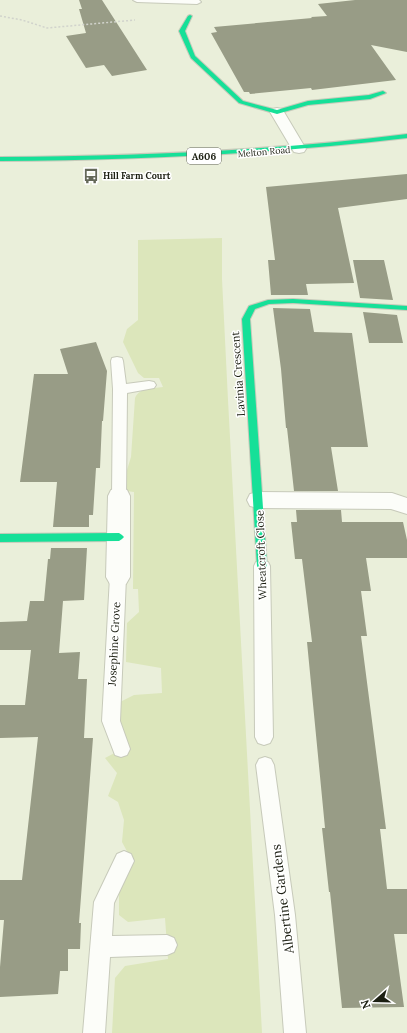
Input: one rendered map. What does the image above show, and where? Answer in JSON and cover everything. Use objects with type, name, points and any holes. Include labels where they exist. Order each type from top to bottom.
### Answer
[{"type":"street","points":[[190,16],[182,31],[193,57],[241,102],[277,112],[308,103],[370,97],[383,93]]},
{"type":"street","points":[[277,112],[299,149]]},
{"type":"street","name":"Melton Road","points":[[0,160],[147,158],[299,149],[407,136]]},
{"type":"street","name":"Lavinia Crescent","points":[[258,500],[246,319],[252,308],[268,302],[293,301],[407,308]]},
{"type":"street","name":"Josephine Grove","points":[[118,577],[119,496]]},
{"type":"street","name":"Wheatcroft Close","points":[[262,566],[258,500],[392,501],[407,506]]},
{"type":"street","points":[[0,538],[119,537]]},
{"type":"lane","points":[[137,0],[198,1],[190,16]]},
{"type":"lane","name":"Josephine Grove","points":[[117,361],[120,389],[119,496]]},
{"type":"lane","points":[[120,389],[149,385]]},
{"type":"lane","name":"Wheatcroft Close","points":[[262,566],[264,737]]},
{"type":"lane","name":"Josephine Grove","points":[[118,577],[111,720],[121,749]]},
{"type":"lane","name":"Albertine Gardens","points":[[265,765],[285,915],[295,1033]]},
{"type":"lane","points":[[94,1033],[104,902],[124,861]]},
{"type":"lane","points":[[100,947],[167,945]]},
{"type":"path","points":[[0,16],[22,20],[47,28],[141,20]]},
{"type":"green space","points":[[222,238],[222,279],[228,400],[262,1033],[112,1033],[115,978],[125,966],[168,959],[165,918],[128,922],[119,915],[119,883],[130,857],[122,842],[124,820],[118,802],[108,796],[117,773],[105,758],[128,746],[120,735],[120,702],[134,695],[162,693],[161,668],[126,662],[127,623],[139,612],[138,589],[133,589],[134,492],[126,491],[127,470],[131,457],[135,398],[137,394],[143,390],[163,387],[159,378],[144,378],[138,373],[123,342],[127,329],[138,320],[138,240]]},
{"type":"building","points":[[79,0],[102,0],[147,70],[112,76],[104,65],[86,68],[66,36],[86,33],[79,9],[82,9]]},
{"type":"building","points":[[355,0],[407,0],[407,52],[371,45],[396,80],[312,90],[311,88],[250,94],[249,92],[244,92],[211,33],[217,32],[214,27],[327,16],[318,4]]},
{"type":"building","points":[[407,174],[407,199],[338,208],[354,283],[306,284],[308,295],[271,295],[268,260],[275,260],[266,187]]},
{"type":"building","points":[[353,260],[384,260],[393,300],[360,298]]},
{"type":"building","points":[[273,308],[310,309],[314,332],[352,333],[368,447],[331,447],[338,491],[294,491]]},
{"type":"building","points":[[363,312],[397,315],[403,343],[369,343]]},
{"type":"building","points":[[96,342],[107,371],[102,421],[100,468],[96,468],[93,515],[89,515],[89,527],[53,527],[57,482],[20,482],[34,374],[68,374],[60,349]]},
{"type":"building","points":[[296,510],[341,510],[342,522],[403,522],[407,540],[407,558],[366,558],[371,591],[361,591],[367,636],[361,636],[386,829],[380,829],[387,889],[407,889],[407,934],[394,934],[404,1007],[342,1008],[322,828],[325,828],[307,642],[312,642],[302,559],[295,559],[291,522],[297,522]]},
{"type":"building","points":[[51,548],[87,548],[84,600],[62,601],[59,653],[80,652],[78,679],[87,679],[84,738],[93,738],[79,923],[81,923],[80,949],[68,949],[68,971],[60,971],[58,994],[0,997],[0,967],[4,920],[0,920],[0,880],[22,880],[38,737],[0,738],[0,705],[25,705],[31,650],[0,650],[0,622],[27,621],[30,601],[44,601],[48,559],[50,559]]},
{"type":"traffic: fast","points":[[190,16],[182,31],[193,57],[241,102],[277,112],[308,103],[370,97],[383,93]]},
{"type":"traffic: fast","points":[[0,159],[102,158],[204,154],[306,147],[407,136]]},
{"type":"traffic: fast","points":[[262,566],[246,319],[252,308],[268,302],[293,301],[407,308]]},
{"type":"traffic: fast","points":[[0,538],[119,537]]},
{"type":"place","name":"Hill Farm Court","points":[[91,176]]}]
